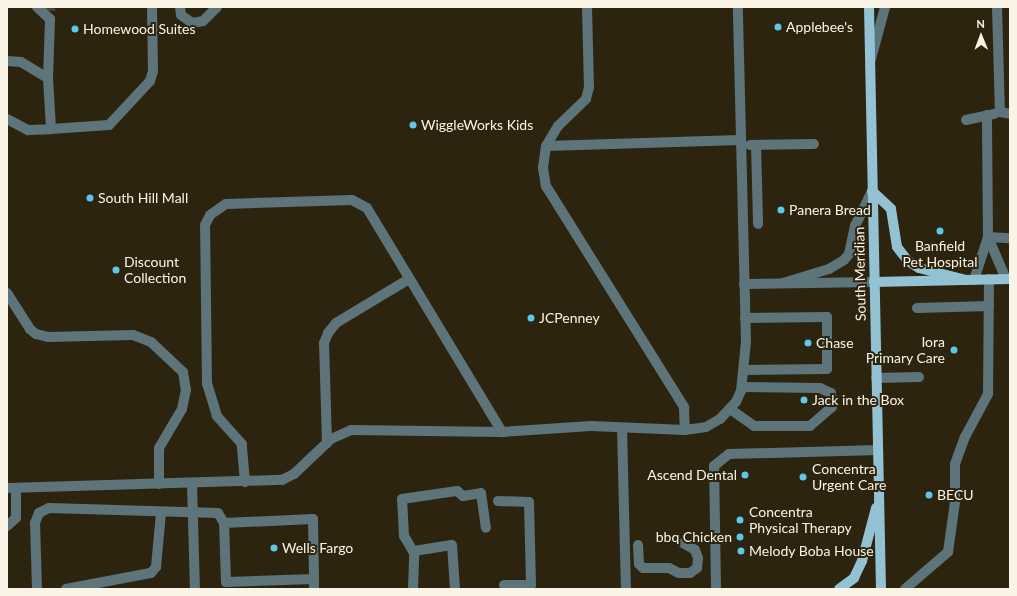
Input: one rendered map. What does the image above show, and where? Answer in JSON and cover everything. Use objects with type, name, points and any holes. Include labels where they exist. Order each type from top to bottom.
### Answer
[{"type":"main road","name":"South Meridian","points":[[869,7],[881,589]]},
{"type":"main road","points":[[872,191],[891,209],[897,247],[908,261],[919,268],[970,280]]},
{"type":"main road","points":[[874,282],[1008,279]]},
{"type":"main road","points":[[839,589],[854,578],[862,561],[879,494]]},
{"type":"street","points":[[38,7],[50,15],[48,78],[51,129]]},
{"type":"street","points":[[7,119],[28,130],[108,125],[150,81],[153,71],[152,7]]},
{"type":"street","points":[[180,7],[181,15],[192,22],[203,20],[217,7]]},
{"type":"street","points":[[587,7],[588,87],[586,99],[558,126],[546,146],[543,168],[546,186],[684,407],[685,430]]},
{"type":"street","points":[[7,526],[16,518],[12,488],[192,484],[282,480],[294,474],[340,433],[351,430],[502,432],[564,427],[685,430],[706,427],[730,409],[742,387],[744,370],[745,318],[738,7]]},
{"type":"street","points":[[870,65],[885,7]]},
{"type":"street","points":[[966,120],[987,115],[1005,113],[997,7]]},
{"type":"street","points":[[7,61],[21,62],[48,78]]},
{"type":"street","points":[[970,280],[988,237],[987,115]]},
{"type":"street","points":[[546,146],[741,143],[756,145],[814,144]]},
{"type":"street","points":[[756,145],[758,224]]},
{"type":"street","points":[[783,283],[829,269],[844,260],[849,254],[855,226],[872,191]]},
{"type":"street","points":[[245,482],[242,444],[217,416],[207,384],[205,225],[210,215],[218,208],[232,202],[352,200],[367,208],[502,432]]},
{"type":"street","points":[[988,237],[1010,238]]},
{"type":"street","points":[[988,237],[1008,279]]},
{"type":"street","points":[[327,443],[324,343],[328,332],[336,323],[410,279]]},
{"type":"street","points":[[906,589],[948,552],[955,502],[955,464],[965,436],[988,394],[989,280]]},
{"type":"street","points":[[744,284],[874,282]]},
{"type":"street","points":[[7,293],[30,329],[36,334],[48,337],[133,335],[151,342],[183,372],[186,390],[182,409],[159,448],[158,484]]},
{"type":"street","points":[[917,308],[988,306]]},
{"type":"street","points":[[744,370],[827,369],[828,317],[745,318]]},
{"type":"street","points":[[876,378],[919,377]]},
{"type":"street","points":[[730,409],[754,426],[810,426],[832,407],[831,393],[820,388],[742,387]]},
{"type":"street","points":[[622,428],[626,589]]},
{"type":"street","points":[[716,589],[714,466],[729,454],[878,450]]},
{"type":"street","points":[[192,484],[195,589]]},
{"type":"street","points":[[414,589],[414,553],[404,536],[402,499],[457,491],[464,496],[481,493],[486,528]]},
{"type":"street","points":[[498,501],[529,502],[531,585],[518,587],[504,585]]},
{"type":"street","points":[[37,589],[35,523],[43,510],[49,508],[193,514],[218,513],[224,522],[226,582],[314,584],[313,519],[224,522]]},
{"type":"street","points":[[66,589],[151,573],[156,567],[161,513]]},
{"type":"street","points":[[638,545],[639,564],[643,568],[669,568],[679,573],[690,573],[697,568],[698,558],[695,550],[683,543]]},
{"type":"street","points":[[414,553],[414,550],[452,545],[455,589]]},
{"type":"place","name":"Applebee's","points":[[778,27]]},
{"type":"place","name":"Homewood Suites","points":[[75,29]]},
{"type":"place","name":"WiggleWorks Kids","points":[[413,125]]},
{"type":"place","name":"South Hill Mall","points":[[90,198]]},
{"type":"place","name":"Panera Bread","points":[[781,210]]},
{"type":"place","name":"Banfield Pet Hospital","points":[[940,231]]},
{"type":"place","name":"Discount Collection","points":[[116,270]]},
{"type":"place","name":"JCPenney","points":[[531,318]]},
{"type":"place","name":"Chase","points":[[808,343]]},
{"type":"place","name":"Iora Primary Care","points":[[954,350]]},
{"type":"place","name":"Jack in the Box","points":[[804,400]]},
{"type":"place","name":"Ascend Dental","points":[[745,475]]},
{"type":"place","name":"Concentra Urgent Care","points":[[803,477]]},
{"type":"place","name":"BECU","points":[[929,495]]},
{"type":"place","name":"Concentra Physical Therapy","points":[[740,520]]},
{"type":"place","name":"bbq Chicken","points":[[740,537]]},
{"type":"place","name":"Wells Fargo","points":[[274,548]]},
{"type":"place","name":"Melody Boba House","points":[[741,551]]}]
